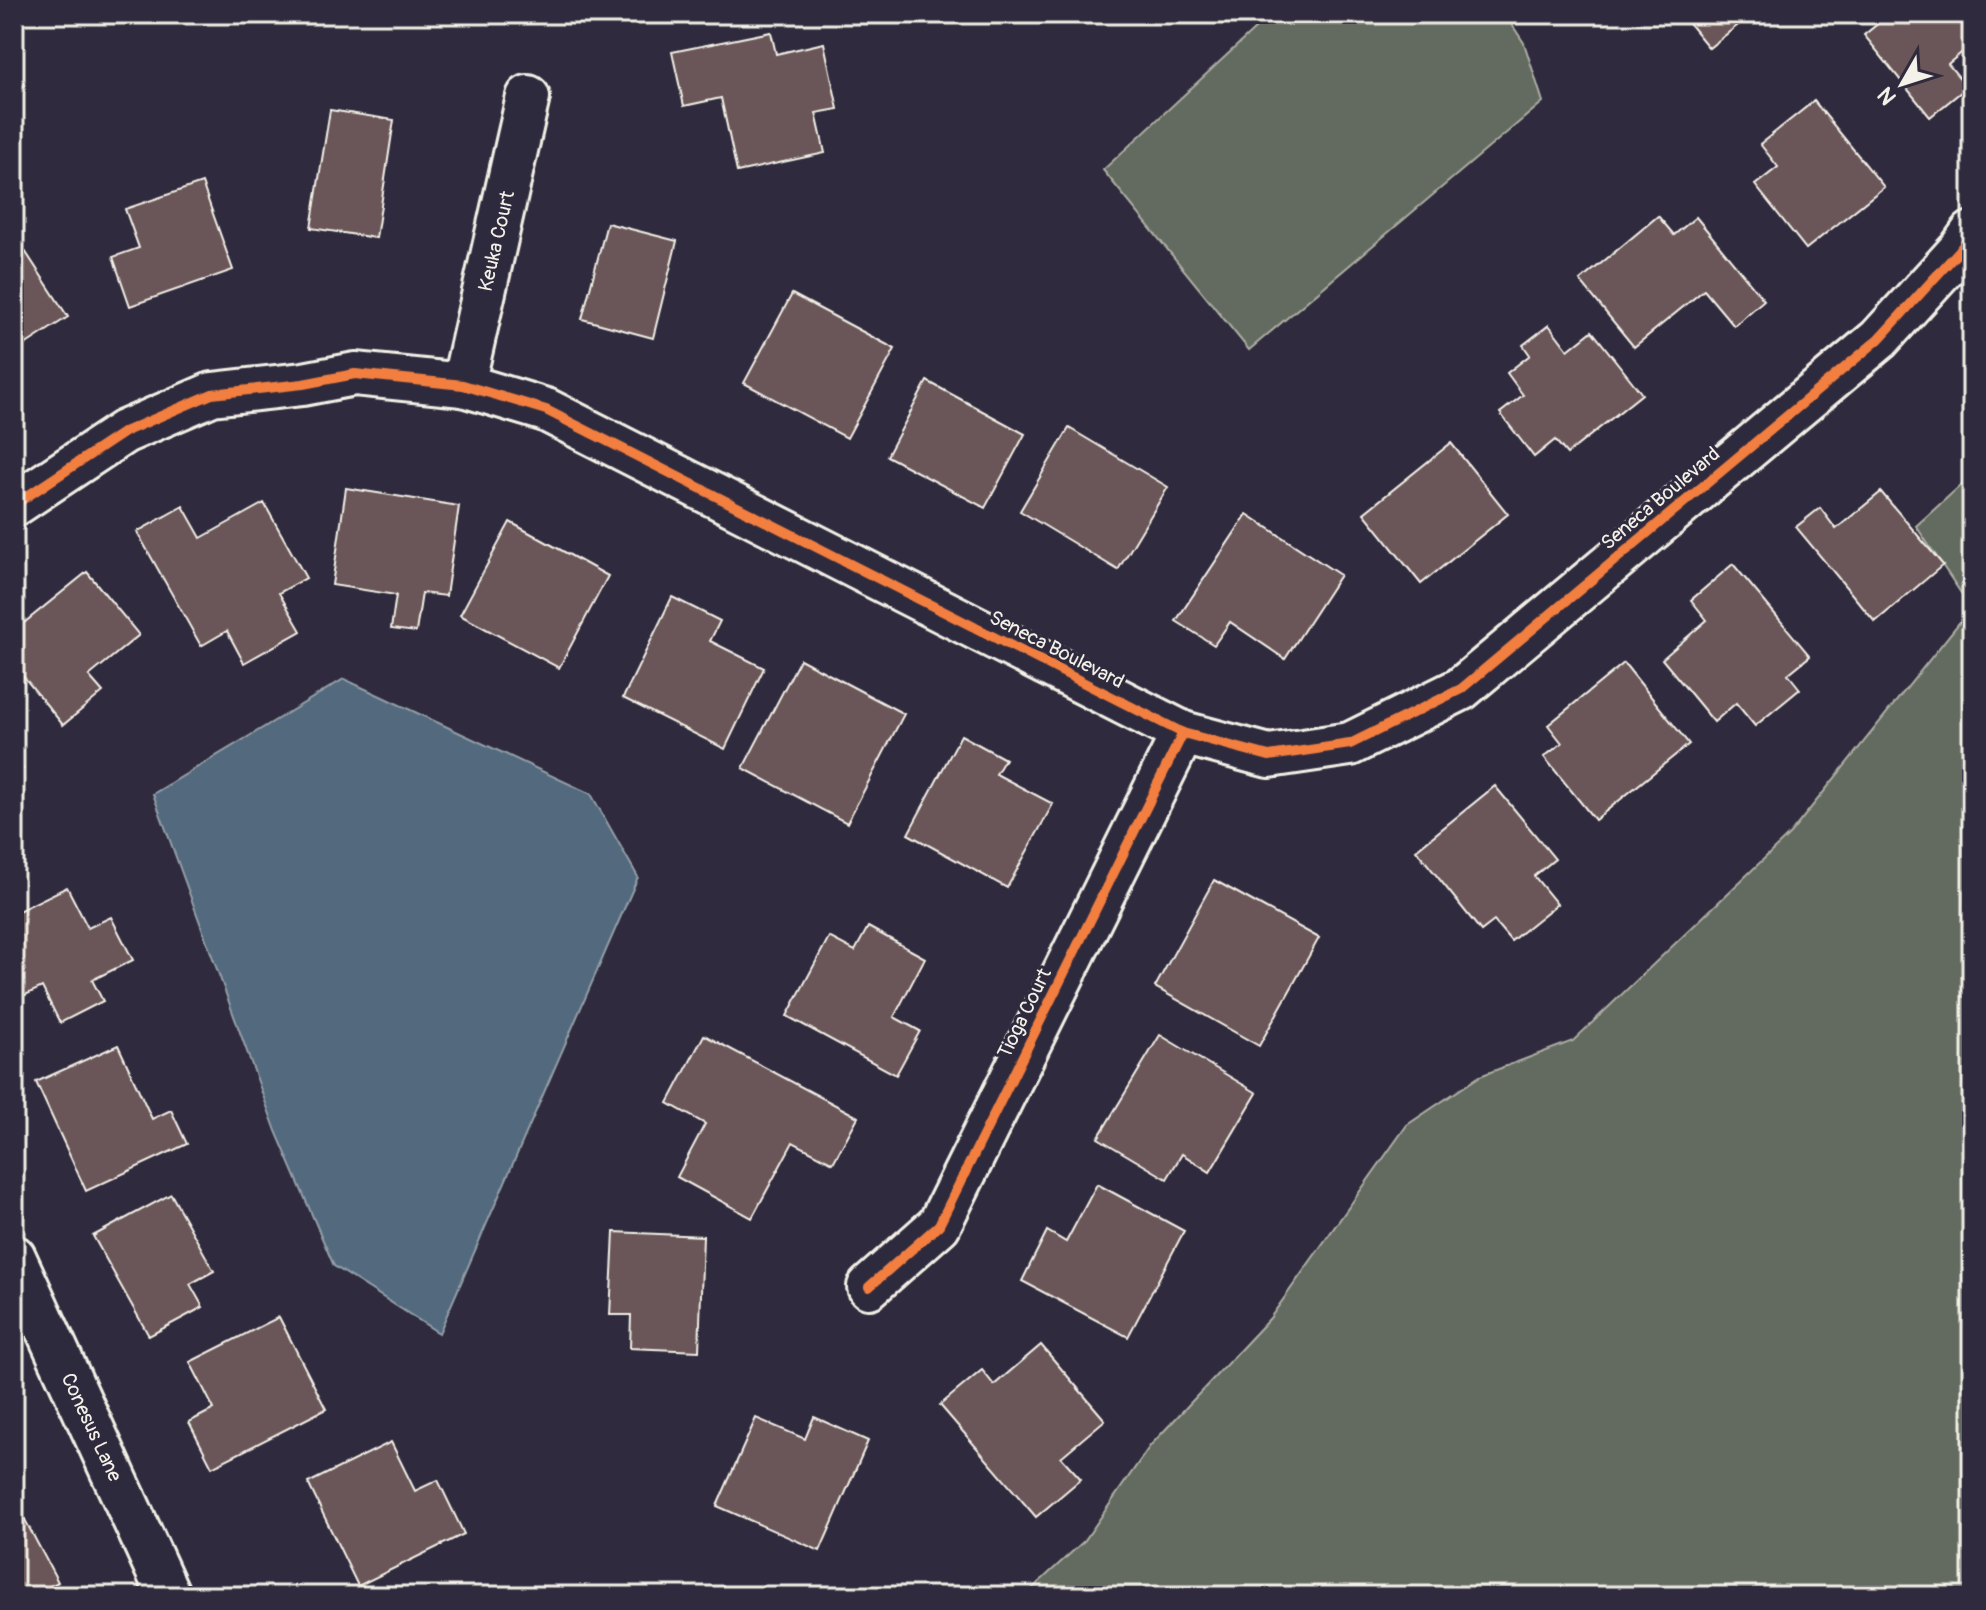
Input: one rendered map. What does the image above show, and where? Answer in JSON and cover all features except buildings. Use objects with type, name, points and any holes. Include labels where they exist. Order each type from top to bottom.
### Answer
[{"type":"street","name":"Keuka Court","points":[[463,385],[528,97]]},
{"type":"street","name":"Seneca Boulevard","points":[[14,505],[124,432],[212,394],[303,384],[355,374],[463,385],[546,410],[1183,733],[1269,756],[1350,744],[1461,689],[1879,339],[1972,233]]},
{"type":"street","name":"Tioga Court","points":[[869,1287],[939,1225],[1183,733]]},
{"type":"street","name":"Conesus Lane","points":[[14,1257],[169,1596]]},
{"type":"green space","points":[[1271,14],[1505,14],[1524,43],[1543,102],[1249,350],[1103,170]]},
{"type":"green space","points":[[1972,475],[1972,1596],[1024,1596],[1085,1540],[1150,1446],[1270,1318],[1407,1125],[1480,1076],[1573,1041],[1790,834],[1971,608],[1916,526]]},
{"type":"water","points":[[344,679],[591,794],[638,877],[439,1333],[334,1266],[276,1131],[153,794]]},
{"type":"cycle path","points":[[14,505],[124,432],[212,394],[303,384],[355,374],[463,385],[546,410],[1183,733],[1269,756],[1350,744],[1461,689],[1879,339],[1972,233]]},
{"type":"cycle path","points":[[869,1287],[939,1225],[1183,733]]}]
